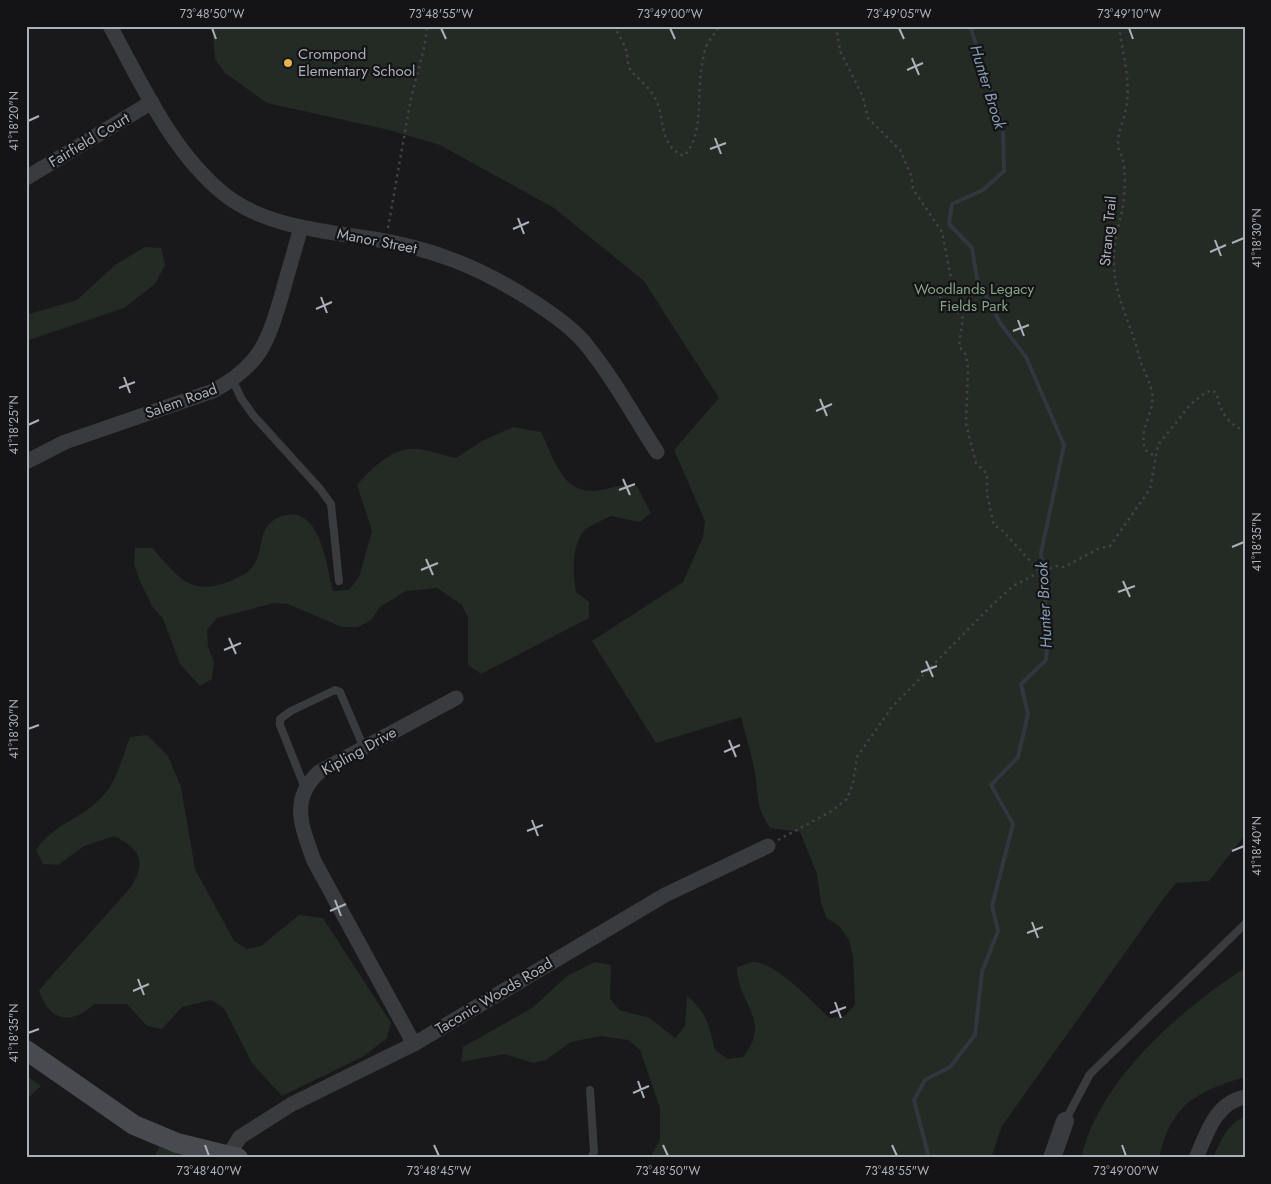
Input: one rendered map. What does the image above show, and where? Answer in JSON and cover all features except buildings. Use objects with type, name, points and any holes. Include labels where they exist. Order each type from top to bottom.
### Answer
[{"type":"main road","points":[[26,1050],[134,1125],[177,1143],[233,1157]]},
{"type":"street","name":"Manor Street","points":[[110,26],[173,138],[190,160],[224,194],[248,209],[301,227],[385,241],[452,259],[494,276],[556,317],[583,341],[606,372],[657,452]]},
{"type":"street","name":"Fairfield Court","points":[[26,178],[152,102]]},
{"type":"street","name":"Salem Road","points":[[26,462],[65,442],[213,391],[232,381],[259,353],[270,336],[301,227]]},
{"type":"street","name":"Kipling Drive","points":[[305,788],[319,772],[456,698]]},
{"type":"street","points":[[305,788],[302,794],[302,818],[304,832],[314,861],[414,1044]]},
{"type":"street","name":"Taconic Woods Road","points":[[233,1157],[240,1136],[292,1104],[414,1044],[665,895],[768,846]]},
{"type":"street","points":[[1196,1158],[1215,1116],[1226,1105],[1245,1097]]},
{"type":"street","points":[[1052,1158],[1065,1121]]},
{"type":"lane","points":[[232,381],[253,415],[331,504],[339,581]]},
{"type":"lane","points":[[305,788],[280,725],[280,719],[291,711],[335,690],[340,692],[364,748]]},
{"type":"lane","points":[[1065,1121],[1090,1074],[1245,924]]},
{"type":"lane","points":[[590,1090],[594,1152],[591,1158]]},
{"type":"path","points":[[385,241],[406,125],[426,44],[427,26]]},
{"type":"path","points":[[613,26],[626,50],[630,68],[654,96],[663,114],[662,129],[668,143],[675,153],[684,156],[692,146],[698,114],[698,84],[702,63],[708,43],[718,26]]},
{"type":"path","points":[[836,26],[840,51],[863,97],[868,118],[900,150],[912,175],[913,189],[942,232],[951,278],[950,286],[940,296],[940,301],[955,310],[963,318],[960,346],[966,355],[968,368],[966,424],[976,463],[987,474],[987,494],[994,524],[1003,530],[1040,572]]},
{"type":"path","name":"Strang Trail","points":[[1119,26],[1128,100],[1118,140],[1118,149],[1122,157],[1123,206],[1117,227],[1115,272],[1128,317],[1129,329],[1138,347],[1139,358],[1145,368],[1152,394],[1142,439],[1145,450],[1155,456]]},
{"type":"path","points":[[768,846],[804,824],[830,812],[847,799],[853,783],[856,757],[892,707],[988,608],[1014,586],[1040,572],[1064,567],[1098,549],[1110,546],[1150,489],[1158,445],[1191,404],[1204,393],[1212,390],[1217,394],[1218,405],[1226,417],[1237,428],[1245,431]]},
{"type":"green space","name":"Woodlands Legacy Fields Park","points":[[212,26],[1245,26],[1245,835],[1209,881],[1176,883],[1164,898],[1002,1126],[991,1158],[650,1158],[660,1139],[660,1108],[640,1050],[628,1040],[600,1036],[571,1042],[546,1060],[533,1063],[504,1054],[461,1062],[463,1047],[532,1008],[567,976],[595,962],[611,965],[610,998],[619,1010],[650,1018],[675,1038],[685,1026],[687,996],[703,1014],[709,1027],[715,1050],[728,1059],[743,1057],[755,1033],[751,1012],[738,980],[737,967],[752,962],[761,963],[771,968],[793,984],[830,1018],[845,1016],[855,1004],[853,956],[849,940],[840,927],[827,918],[821,903],[817,874],[800,832],[770,828],[761,811],[753,762],[741,717],[656,743],[592,641],[683,582],[703,537],[705,521],[674,450],[719,398],[644,281],[554,208],[440,145],[389,130],[267,103],[225,73],[215,59]]},
{"type":"green space","points":[[145,247],[161,248],[165,265],[155,284],[124,308],[26,341],[26,315],[77,300],[115,265]]},
{"type":"green space","points":[[513,427],[541,432],[559,470],[572,485],[591,491],[618,486],[637,486],[651,513],[640,522],[611,516],[584,531],[580,537],[574,560],[575,585],[576,592],[589,602],[589,618],[481,674],[468,665],[468,618],[462,605],[437,588],[406,591],[380,607],[371,620],[358,627],[342,627],[288,604],[274,603],[217,618],[207,630],[208,647],[214,662],[212,679],[200,686],[180,664],[163,619],[152,606],[139,579],[134,564],[135,548],[152,548],[185,581],[204,587],[216,586],[245,574],[254,565],[268,525],[278,517],[287,515],[298,516],[308,521],[321,542],[333,591],[349,590],[359,577],[372,531],[357,485],[368,473],[387,457],[409,449],[426,450],[456,458],[484,440]]},
{"type":"green space","points":[[147,735],[168,756],[181,787],[195,869],[234,941],[247,949],[261,946],[299,915],[323,918],[391,1023],[387,1038],[364,1056],[282,1096],[252,1063],[224,1008],[211,1000],[182,1007],[162,1029],[147,1026],[127,1004],[94,1004],[85,1011],[69,1017],[61,1017],[54,1014],[48,1008],[39,990],[131,887],[139,870],[140,863],[135,851],[114,836],[84,846],[58,865],[43,864],[36,850],[51,833],[86,811],[107,791],[122,761],[130,737]]},
{"type":"green space","points":[[1245,968],[1245,1077],[1212,1089],[1188,1103],[1170,1125],[1159,1158],[1081,1158],[1091,1129],[1105,1101],[1145,1050],[1194,1004]]},
{"type":"green space","points":[[26,1075],[41,1086],[26,1100]]},
{"type":"green space","points":[[1245,1116],[1245,1158],[1213,1158],[1229,1128]]},
{"type":"green space","points":[[159,1147],[193,1158],[154,1158]]},
{"type":"waterway","name":"Hunter Brook","points":[[929,1158],[914,1100],[925,1080],[950,1067],[975,1035],[982,972],[998,931],[992,906],[1013,824],[991,785],[1018,757],[1028,714],[1021,684],[1046,660],[1048,634],[1041,553],[1064,445],[1026,357],[1000,323],[977,279],[972,248],[949,224],[952,204],[983,190],[1004,171],[1003,125],[970,26]]},
{"type":"place","name":"Crompond Elementary School","points":[[288,63]]}]
